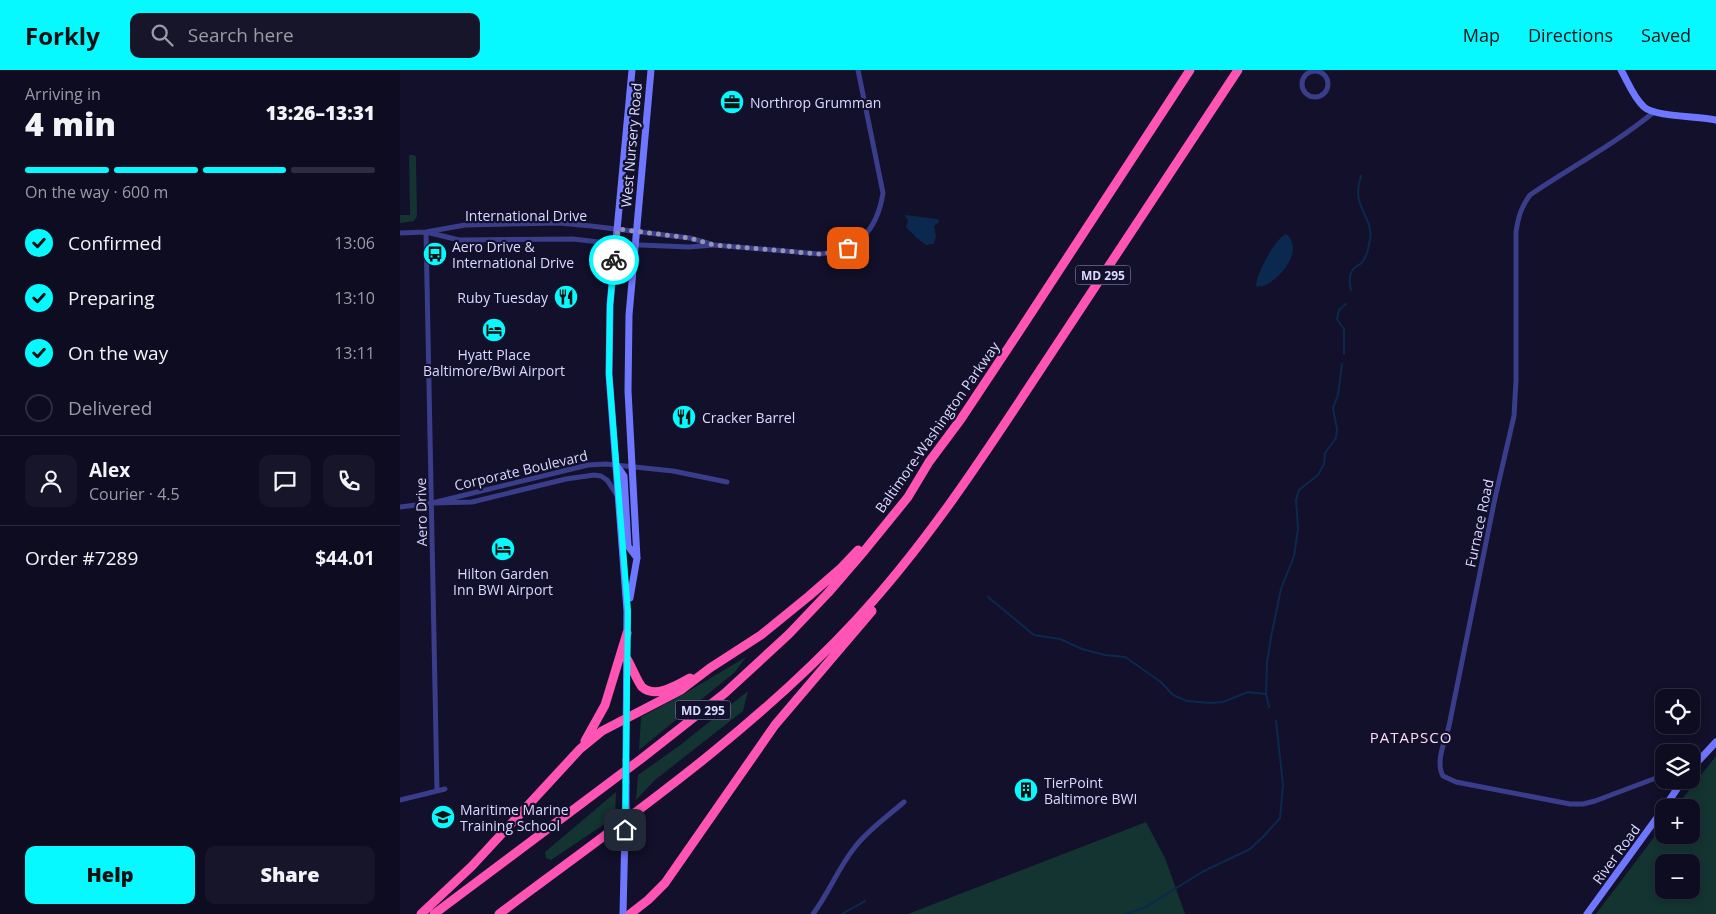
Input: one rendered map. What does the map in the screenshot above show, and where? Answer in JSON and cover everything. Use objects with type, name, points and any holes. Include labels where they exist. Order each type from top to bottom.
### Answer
[{"type":"highway","name":"Baltimore-Washington Parkway","points":[[434,914],[679,730],[763,658],[828,593],[866,550],[908,497],[930,462],[966,412],[1190,70]]},
{"type":"highway","name":"MD 295","points":[[499,914],[697,766],[749,723],[817,660],[855,620],[928,534],[976,468],[1238,71]]},
{"type":"highway","points":[[421,914],[472,866],[580,750],[602,731],[681,690],[710,668],[761,635],[840,569],[930,462]]},
{"type":"highway","points":[[630,914],[658,891],[676,869],[775,725],[897,580],[928,534]]},
{"type":"highway","points":[[580,750],[605,705],[627,633]]},
{"type":"highway","points":[[627,659],[642,687],[650,691],[668,689],[710,668]]},
{"type":"main road","name":"West Nursery Road","points":[[628,611],[609,374],[609,348],[610,305],[632,70]]},
{"type":"main road","name":"West Nursery Road","points":[[623,914],[627,633],[628,611],[637,558],[628,391],[628,348],[636,231],[651,70]]},
{"type":"main road","points":[[1621,70],[1639,102],[1646,109],[1654,112],[1716,120]]},
{"type":"main road","points":[[616,466],[624,476],[628,546],[637,558]]},
{"type":"main road","points":[[1700,757],[1716,742]]},
{"type":"main road","name":"River Road","points":[[1587,914],[1655,820]]},
{"type":"street","name":"International Drive","points":[[426,232],[459,240],[573,239],[635,245],[690,247],[714,245],[820,254],[848,248],[859,242],[877,219],[883,193],[858,70]]},
{"type":"street","points":[[1310,72],[1322,72],[1328,82],[1326,91],[1316,97],[1308,96],[1302,86],[1303,78],[1310,72]]},
{"type":"street","name":"Furnace Road","points":[[1654,112],[1610,145],[1530,195],[1518,217],[1516,232],[1516,380],[1514,416],[1495,498],[1449,726],[1441,754],[1440,767],[1443,776],[1448,779],[1570,804],[1595,802],[1655,779]]},
{"type":"street","name":"International Drive","points":[[400,233],[426,232],[465,225],[560,224],[690,238],[714,245]]},
{"type":"street","name":"Aero Drive","points":[[426,232],[437,791]]},
{"type":"street","name":"Corporate Boulevard","points":[[432,503],[588,465],[606,464],[673,471],[726,482]]},
{"type":"street","name":"Corporate Boulevard","points":[[400,507],[432,503],[472,502],[566,479],[594,475],[601,476],[607,480],[619,499]]},
{"type":"street","points":[[400,800],[445,789]]},
{"type":"street","points":[[813,914],[854,848],[869,832],[904,802]]},
{"type":"green space","points":[[409,155],[416,157],[417,216],[414,221],[400,223],[400,215],[410,215]]},
{"type":"green space","points":[[746,657],[735,672],[639,750],[641,717]]},
{"type":"green space","points":[[748,691],[743,711],[655,780],[636,800],[638,775],[679,746]]},
{"type":"green space","points":[[1716,756],[1716,914],[1596,914],[1655,836],[1655,844],[1700,844],[1700,799],[1682,799],[1690,789],[1700,789],[1700,776]]},
{"type":"green space","points":[[616,792],[615,817],[551,860],[546,858],[545,852]]},
{"type":"green space","points":[[1146,822],[1165,858],[1185,914],[908,914]]},
{"type":"water","points":[[905,215],[939,220],[934,226],[936,236],[934,244],[926,245],[906,227],[908,221]]},
{"type":"water","points":[[1286,234],[1292,242],[1293,251],[1285,269],[1269,283],[1256,286],[1267,257]]},
{"type":"waterway","points":[[1351,290],[1351,274],[1354,268],[1364,259],[1370,239],[1369,224],[1358,196],[1361,176]]},
{"type":"waterway","points":[[1344,354],[1344,329],[1337,319],[1339,310],[1346,304]]},
{"type":"waterway","points":[[1269,707],[1266,694],[1267,663],[1281,589],[1294,556],[1298,529],[1296,500],[1299,490],[1318,475],[1324,464],[1325,453],[1336,438],[1337,429],[1333,408],[1338,395],[1342,364]]},
{"type":"waterway","points":[[988,597],[1034,635],[1060,639],[1082,649],[1105,655],[1125,657],[1161,682],[1173,695],[1187,701],[1223,702],[1248,692],[1265,694]]},
{"type":"waterway","points":[[1126,914],[1146,907],[1202,872],[1250,849],[1280,818],[1283,785],[1276,721]]},
{"type":"waterway","points":[[842,914],[865,901]]},
{"type":"way so far","points":[[614,260],[618,229],[690,238],[714,245],[820,254],[848,248]]},
{"type":"place","name":"Northrop Grumman","points":[[732,102]]},
{"type":"place","name":"Aero Drive & International Drive","points":[[435,254]]},
{"type":"place","name":"Ruby Tuesday","points":[[566,297]]},
{"type":"place","name":"Hyatt Place Baltimore/Bwi Airport","points":[[494,330]]},
{"type":"place","name":"Cracker Barrel","points":[[684,417]]},
{"type":"place","name":"Hilton Garden Inn BWI Airport","points":[[503,549]]},
{"type":"place","name":"TierPoint Baltimore BWI","points":[[1026,790]]},
{"type":"place","name":"Maritime Marine Training School","points":[[443,817]]},
{"type":"district","name":"PATAPSCO","points":[[1411,737]]},
{"type":"route","points":[[614,260],[610,305],[609,374],[628,611],[625,830]]}]
